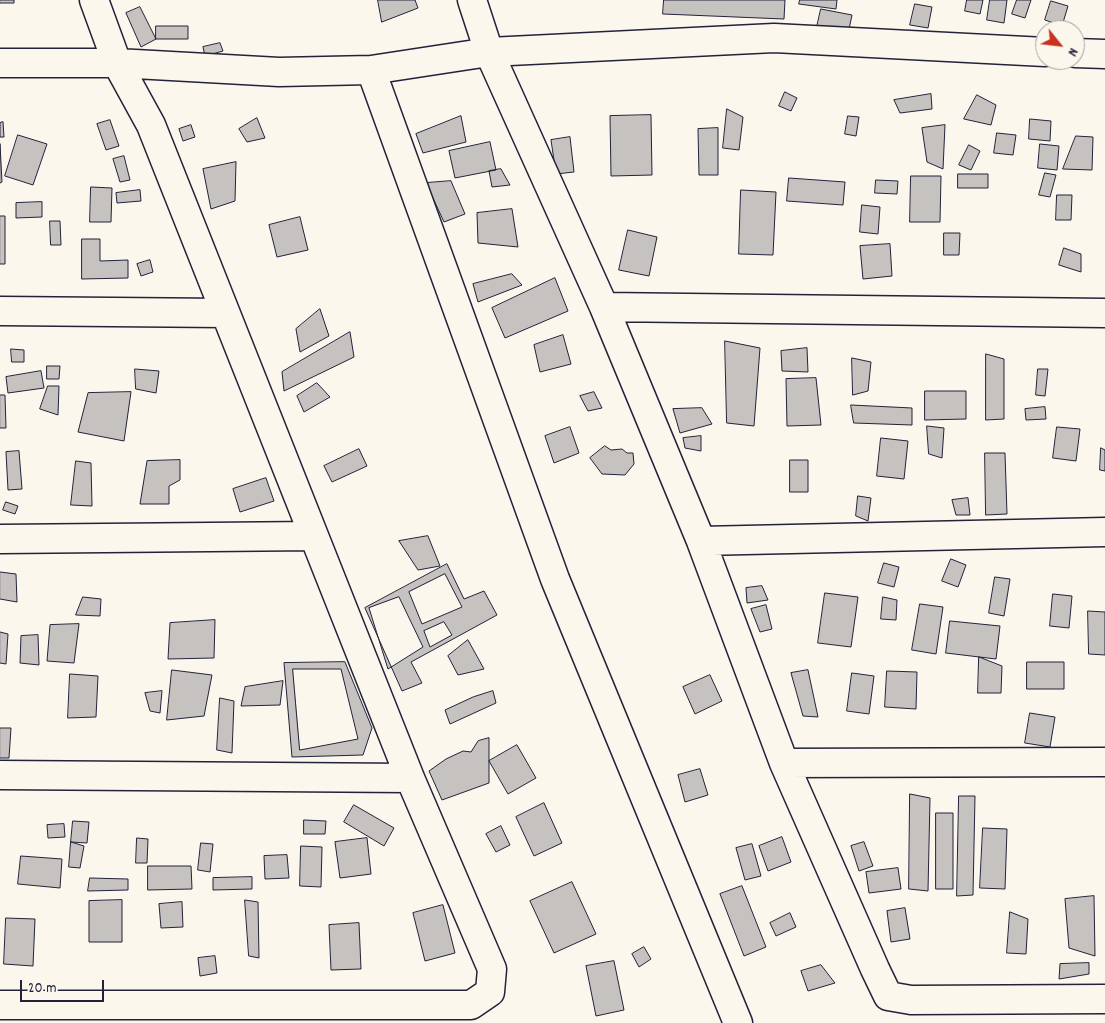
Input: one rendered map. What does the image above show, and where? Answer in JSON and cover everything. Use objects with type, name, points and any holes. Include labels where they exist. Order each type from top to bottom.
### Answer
[{"type":"street","points":[[0,1005],[471,1005],[490,992],[492,969],[410,778],[151,125],[117,63],[94,0]]},
{"type":"street","points":[[472,0],[489,52],[604,307],[701,541],[784,763],[888,996],[911,1000],[1105,999]]},
{"type":"street","points":[[0,63],[117,63],[279,72],[371,70],[489,52],[774,38],[1035,51]]},
{"type":"street","points":[[1085,53],[1105,54]]},
{"type":"street","points":[[371,70],[555,579],[738,1023]]},
{"type":"street","points":[[604,307],[1105,313]]},
{"type":"street","points":[[0,311],[225,314]]},
{"type":"street","points":[[701,541],[1105,532]]},
{"type":"street","points":[[0,539],[314,536]]},
{"type":"street","points":[[784,763],[1105,762]]},
{"type":"street","points":[[0,775],[410,778]]},
{"type":"building","points":[[0,0],[14,0],[14,3],[0,3]]},
{"type":"building","points":[[378,0],[415,0],[418,8],[382,22]]},
{"type":"building","points":[[664,0],[785,0],[784,19],[663,14]]},
{"type":"building","points":[[800,0],[837,0],[836,9],[799,4]]},
{"type":"building","points":[[967,0],[983,0],[980,14],[965,11]]},
{"type":"building","points":[[990,0],[1007,0],[1004,23],[987,20]]},
{"type":"building","points":[[1017,0],[1031,0],[1025,18],[1012,14]]},
{"type":"building","points":[[1051,1],[1068,6],[1064,20],[1045,20]]},
{"type":"building","points":[[915,4],[932,7],[928,28],[910,25]]},
{"type":"building","points":[[140,7],[156,39],[141,47],[126,13]]},
{"type":"building","points":[[821,9],[852,15],[848,34],[817,27]]},
{"type":"building","points":[[156,26],[188,26],[188,39],[156,39]]},
{"type":"building","points":[[220,43],[223,51],[205,56],[203,47]]},
{"type":"building","points":[[785,92],[797,98],[791,111],[779,106]]},
{"type":"building","points":[[931,94],[932,109],[900,113],[894,100]]},
{"type":"building","points":[[977,95],[996,105],[991,125],[964,119]]},
{"type":"building","points":[[727,109],[743,117],[739,150],[723,148]]},
{"type":"building","points":[[651,115],[652,175],[611,176],[610,116]]},
{"type":"building","points":[[461,116],[466,142],[423,153],[416,134]]},
{"type":"building","points":[[848,116],[859,117],[856,136],[845,134]]},
{"type":"building","points":[[257,118],[265,138],[247,142],[239,129]]},
{"type":"building","points":[[1030,119],[1051,121],[1050,141],[1029,139]]},
{"type":"building","points":[[110,120],[119,146],[106,150],[97,124]]},
{"type":"building","points":[[3,122],[4,137],[0,137],[0,123]]},
{"type":"building","points":[[191,125],[195,137],[183,141],[179,129]]},
{"type":"building","points":[[945,125],[943,169],[927,162],[922,128]]},
{"type":"building","points":[[718,128],[718,175],[699,175],[698,129]]},
{"type":"building","points":[[997,133],[1016,135],[1013,155],[994,153]]},
{"type":"building","points":[[18,135],[47,144],[33,185],[5,176]]},
{"type":"building","points":[[1076,136],[1093,137],[1092,170],[1063,169]]},
{"type":"building","points":[[570,137],[574,172],[556,174],[551,140]]},
{"type":"building","points":[[490,142],[496,170],[455,178],[449,151]]},
{"type":"building","points":[[0,144],[2,182],[0,183]]},
{"type":"building","points":[[1040,144],[1059,146],[1057,170],[1038,168]]},
{"type":"building","points":[[969,145],[980,151],[971,170],[959,165]]},
{"type":"building","points":[[124,156],[130,180],[120,182],[113,159]]},
{"type":"building","points":[[236,162],[235,201],[211,209],[203,169]]},
{"type":"building","points":[[501,169],[510,185],[492,187],[489,171]]},
{"type":"building","points":[[1045,173],[1056,175],[1050,197],[1039,195]]},
{"type":"building","points":[[958,174],[988,174],[988,188],[958,188]]},
{"type":"building","points":[[911,176],[941,176],[940,222],[910,222]]},
{"type":"building","points":[[789,178],[845,182],[843,205],[787,201]]},
{"type":"building","points":[[876,180],[898,181],[897,194],[875,193]]},
{"type":"building","points":[[451,181],[465,214],[444,222],[426,183]]},
{"type":"building","points":[[91,187],[112,188],[111,222],[90,222]]},
{"type":"building","points":[[140,190],[141,201],[117,203],[116,193]]},
{"type":"building","points":[[741,190],[776,192],[773,255],[739,254]]},
{"type":"building","points":[[1057,195],[1072,195],[1071,220],[1056,220]]},
{"type":"building","points":[[42,202],[42,217],[16,218],[16,203]]},
{"type":"building","points":[[862,205],[880,207],[878,234],[860,232]]},
{"type":"building","points":[[512,209],[518,247],[478,243],[477,213]]},
{"type":"building","points":[[0,216],[5,216],[5,264],[0,264]]},
{"type":"building","points":[[300,217],[308,250],[277,257],[269,225]]},
{"type":"building","points":[[50,221],[60,221],[61,245],[51,245]]},
{"type":"building","points":[[628,230],[657,237],[649,276],[619,270]]},
{"type":"building","points":[[944,233],[960,233],[959,255],[944,255]]},
{"type":"building","points":[[82,239],[100,239],[100,261],[128,260],[128,278],[82,279]]},
{"type":"building","points":[[890,244],[892,276],[863,279],[860,246]]},
{"type":"building","points":[[1064,248],[1081,254],[1081,272],[1059,265]]},
{"type":"building","points":[[150,260],[153,272],[141,276],[137,264]]},
{"type":"building","points":[[512,274],[522,285],[478,302],[473,284]]},
{"type":"building","points":[[555,278],[568,311],[505,338],[492,308]]},
{"type":"building","points":[[320,309],[329,336],[300,352],[296,329]]},
{"type":"building","points":[[350,332],[354,357],[284,391],[282,372]]},
{"type":"building","points":[[563,335],[571,364],[540,372],[534,345]]},
{"type":"building","points":[[725,341],[760,348],[754,426],[727,423]]},
{"type":"building","points":[[807,348],[808,372],[782,371],[781,351]]},
{"type":"building","points":[[11,349],[24,350],[24,362],[12,362]]},
{"type":"building","points":[[986,354],[1004,359],[1004,419],[986,420]]},
{"type":"building","points":[[852,358],[871,362],[868,391],[853,395]]},
{"type":"building","points":[[47,366],[60,366],[59,379],[47,379]]},
{"type":"building","points":[[135,369],[159,371],[156,393],[136,389]]},
{"type":"building","points":[[1038,369],[1048,369],[1045,396],[1036,395]]},
{"type":"building","points":[[41,371],[44,388],[8,393],[6,377]]},
{"type":"building","points":[[816,378],[821,425],[787,426],[786,379]]},
{"type":"building","points":[[317,383],[330,397],[304,412],[297,396]]},
{"type":"building","points":[[48,386],[59,386],[58,415],[40,409]]},
{"type":"building","points":[[925,391],[966,391],[966,419],[925,420]]},
{"type":"building","points":[[131,392],[124,441],[78,432],[88,393]]},
{"type":"building","points":[[594,392],[602,408],[588,411],[580,396]]},
{"type":"building","points":[[0,395],[5,395],[6,428],[0,428]]},
{"type":"building","points":[[851,405],[912,408],[912,425],[854,423]]},
{"type":"building","points":[[1045,407],[1046,419],[1026,420],[1025,409]]},
{"type":"building","points":[[702,408],[712,424],[680,433],[673,409]]},
{"type":"building","points":[[927,426],[944,428],[942,458],[929,454]]},
{"type":"building","points":[[570,427],[579,453],[554,463],[545,436]]},
{"type":"building","points":[[1057,427],[1080,429],[1076,461],[1053,458]]},
{"type":"building","points":[[701,436],[701,451],[685,448],[683,438]]},
{"type":"building","points":[[881,438],[908,441],[904,479],[877,476]]},
{"type":"building","points":[[605,446],[611,450],[622,449],[627,453],[633,453],[634,464],[625,475],[602,474],[590,458]]},
{"type":"building","points":[[1101,448],[1105,450],[1105,471],[1100,470]]},
{"type":"building","points":[[359,449],[367,466],[332,482],[324,466]]},
{"type":"building","points":[[19,451],[22,489],[8,490],[6,452]]},
{"type":"building","points":[[985,453],[1005,453],[1007,514],[986,515]]},
{"type":"building","points":[[180,460],[180,480],[169,486],[169,504],[140,504],[147,461]]},
{"type":"building","points":[[790,460],[808,460],[808,492],[790,492]]},
{"type":"building","points":[[76,461],[91,463],[92,506],[71,505]]},
{"type":"building","points":[[266,478],[274,501],[240,512],[233,489]]},
{"type":"building","points":[[858,496],[871,498],[868,521],[856,516]]},
{"type":"building","points":[[968,498],[970,515],[956,515],[952,500]]},
{"type":"building","points":[[6,502],[18,506],[15,514],[3,510]]},
{"type":"building","points":[[428,536],[440,566],[418,570],[399,541]]},
{"type":"building","points":[[951,559],[966,565],[958,587],[942,581]]},
{"type":"building","points":[[884,563],[899,567],[894,587],[878,583]]},
{"type":"building","points":[[447,564],[464,599],[484,591],[497,615],[411,662],[422,683],[402,691],[365,608]]},
{"type":"building","points":[[0,572],[16,574],[17,602],[0,599]]},
{"type":"building","points":[[445,574],[462,607],[422,624],[409,592]]},
{"type":"building","points":[[995,577],[1010,579],[1004,616],[989,613]]},
{"type":"building","points":[[762,586],[768,600],[747,603],[746,588]]},
{"type":"building","points":[[825,593],[858,597],[851,647],[818,643]]},
{"type":"building","points":[[1053,594],[1072,596],[1069,628],[1050,626]]},
{"type":"building","points":[[83,597],[101,599],[100,616],[76,615]]},
{"type":"building","points":[[399,597],[423,647],[388,669],[369,608]]},
{"type":"building","points":[[883,597],[897,600],[896,620],[881,619]]},
{"type":"building","points":[[920,604],[943,607],[936,654],[912,650]]},
{"type":"building","points":[[766,605],[772,629],[760,632],[751,609]]},
{"type":"building","points":[[1088,611],[1105,612],[1105,655],[1089,654]]},
{"type":"building","points":[[215,620],[214,658],[168,659],[170,623]]},
{"type":"building","points":[[950,621],[1000,626],[996,659],[946,653]]},
{"type":"building","points":[[444,622],[452,635],[430,647],[424,631]]},
{"type":"building","points":[[79,624],[74,663],[47,661],[50,625]]},
{"type":"building","points":[[0,632],[8,634],[6,664],[0,663]]},
{"type":"building","points":[[38,635],[39,665],[20,663],[21,636]]},
{"type":"building","points":[[468,640],[484,669],[458,675],[448,656]]},
{"type":"building","points":[[979,657],[1002,666],[1001,693],[978,693]]},
{"type":"building","points":[[345,662],[372,728],[363,755],[292,757],[284,663]]},
{"type":"building","points":[[1027,662],[1064,662],[1064,689],[1027,689]]},
{"type":"building","points":[[293,669],[341,669],[358,739],[300,750]]},
{"type":"building","points":[[172,670],[212,675],[204,716],[167,720]]},
{"type":"building","points":[[808,670],[818,717],[803,716],[791,673]]},
{"type":"building","points":[[887,671],[917,672],[916,709],[885,707]]},
{"type":"building","points":[[852,673],[874,676],[869,714],[847,711]]},
{"type":"building","points":[[70,674],[98,676],[96,717],[68,718]]},
{"type":"building","points":[[710,675],[722,701],[695,714],[683,687]]},
{"type":"building","points":[[283,681],[280,705],[241,706],[245,687]]},
{"type":"building","points":[[162,691],[160,713],[150,711],[145,693]]},
{"type":"building","points":[[493,691],[496,703],[450,724],[445,710],[473,697]]},
{"type":"building","points":[[220,698],[234,701],[232,753],[217,750]]},
{"type":"building","points":[[1030,713],[1055,717],[1050,747],[1025,743]]},
{"type":"building","points":[[0,728],[11,728],[9,758],[0,758]]},
{"type":"building","points":[[489,738],[489,783],[442,800],[429,771],[446,759],[463,751],[471,752],[478,741]]},
{"type":"building","points":[[517,745],[536,778],[508,794],[489,761]]},
{"type":"building","points":[[700,769],[708,795],[685,802],[678,775]]},
{"type":"building","points":[[910,794],[930,798],[928,891],[909,889]]},
{"type":"building","points":[[959,796],[975,796],[973,895],[957,896]]},
{"type":"building","points":[[544,803],[562,843],[534,856],[516,817]]},
{"type":"building","points":[[354,805],[394,828],[384,846],[344,822]]},
{"type":"building","points":[[936,813],[953,813],[953,889],[936,889]]},
{"type":"building","points":[[304,820],[326,821],[325,834],[304,834]]},
{"type":"building","points":[[73,821],[89,822],[87,843],[71,842]]},
{"type":"building","points":[[64,824],[65,837],[48,838],[47,825]]},
{"type":"building","points":[[501,826],[510,845],[496,852],[486,834]]},
{"type":"building","points":[[983,828],[1007,829],[1005,889],[980,888]]},
{"type":"building","points":[[782,837],[791,862],[768,871],[759,846]]},
{"type":"building","points":[[137,838],[148,839],[147,863],[136,863]]},
{"type":"building","points":[[367,838],[371,874],[340,878],[335,842]]},
{"type":"building","points":[[71,842],[84,846],[80,868],[69,867]]},
{"type":"building","points":[[864,842],[873,866],[859,871],[851,846]]},
{"type":"building","points":[[201,843],[213,844],[210,872],[198,870]]},
{"type":"building","points":[[752,844],[761,876],[745,880],[736,848]]},
{"type":"building","points":[[301,846],[322,847],[321,887],[300,886]]},
{"type":"building","points":[[287,855],[289,878],[265,879],[264,856]]},
{"type":"building","points":[[21,856],[62,859],[60,888],[18,884]]},
{"type":"building","points":[[148,866],[191,866],[192,889],[148,890]]},
{"type":"building","points":[[898,868],[901,889],[869,893],[866,872]]},
{"type":"building","points":[[252,877],[252,889],[213,890],[213,878]]},
{"type":"building","points":[[90,878],[128,879],[128,890],[88,891]]},
{"type":"building","points":[[572,882],[596,934],[554,953],[530,901]]},
{"type":"building","points":[[742,886],[766,947],[744,956],[720,894]]},
{"type":"building","points":[[1094,896],[1095,956],[1069,948],[1065,899]]},
{"type":"building","points":[[122,900],[122,942],[89,942],[89,901]]},
{"type":"building","points":[[245,900],[258,902],[259,958],[249,956]]},
{"type":"building","points":[[182,902],[183,927],[161,928],[159,904]]},
{"type":"building","points":[[443,905],[455,953],[425,961],[413,913]]},
{"type":"building","points":[[905,908],[910,939],[891,942],[887,911]]},
{"type":"building","points":[[1010,912],[1028,919],[1026,954],[1007,953]]},
{"type":"building","points":[[790,913],[796,927],[776,936],[770,923]]},
{"type":"building","points":[[6,918],[35,919],[33,966],[4,964]]},
{"type":"building","points":[[359,923],[361,969],[331,970],[329,925]]},
{"type":"building","points":[[644,947],[651,959],[639,967],[632,954]]},
{"type":"building","points":[[215,956],[217,973],[200,976],[198,958]]},
{"type":"building","points":[[614,961],[624,1010],[596,1016],[586,966]]},
{"type":"building","points":[[1089,963],[1089,974],[1059,979],[1060,964]]},
{"type":"building","points":[[821,965],[835,983],[808,991],[801,971]]}]
